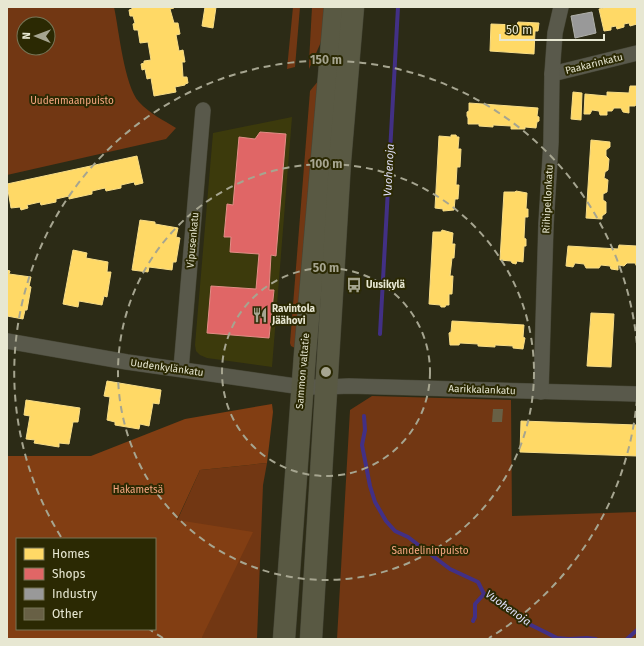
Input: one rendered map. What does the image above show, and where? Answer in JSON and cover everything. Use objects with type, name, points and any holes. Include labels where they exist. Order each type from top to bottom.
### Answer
[{"type":"main road","name":"Sammon valtatie","points":[[284,639],[302,387],[335,7]]},
{"type":"main road","points":[[311,639],[340,161],[353,7]]},
{"type":"street","name":"Riihipellonkatu","points":[[541,392],[546,224],[551,142],[552,74],[555,33],[561,7]]},
{"type":"street","name":"Paakarinkatu","points":[[552,74],[637,53]]},
{"type":"street","name":"Vipusenkatu","points":[[181,369],[203,110]]},
{"type":"street","name":"Uudenkylänkatu","points":[[7,341],[127,362],[181,369],[284,386],[327,388]]},
{"type":"street","name":"Aarikkalankatu","points":[[327,388],[349,386],[637,394]]},
{"type":"shaded area","points":[[292,117],[272,367],[207,358],[200,355],[196,351],[195,345],[213,133]]},
{"type":"green space","name":"Uudenmaanpuisto","points":[[7,7],[114,7],[129,83],[139,102],[147,110],[176,128],[166,139],[7,175]]},
{"type":"green space","points":[[293,7],[300,7],[295,67],[287,69]]},
{"type":"green space","points":[[312,7],[326,7],[321,42],[309,69],[309,62]]},
{"type":"green space","points":[[319,80],[295,348],[291,346],[290,343],[310,91]]},
{"type":"green space","name":"Sandelininpuisto","points":[[372,396],[511,400],[512,516],[637,512],[637,639],[337,639],[350,410]]},
{"type":"green space","name":"Hakametsä","points":[[272,404],[273,412],[267,463],[200,470],[177,520],[253,532],[202,639],[7,639],[7,456],[91,456],[185,419]]},
{"type":"green space","points":[[267,463],[263,485],[257,639],[202,639],[177,521],[200,470]]},
{"type":"building: Homes","points":[[132,7],[174,7],[170,9],[174,23],[178,23],[180,34],[176,35],[179,51],[183,50],[185,62],[182,62],[183,77],[187,77],[188,83],[175,87],[176,92],[154,96],[151,78],[147,79],[145,69],[142,70],[141,64],[144,63],[144,61],[151,60],[148,42],[140,43],[138,30],[134,30],[133,24],[135,23],[133,16],[130,16],[129,10],[132,9]]},
{"type":"building: Homes","points":[[205,7],[216,7],[213,28],[202,26]]},
{"type":"building: Homes","points":[[608,7],[637,7],[637,24],[630,26],[629,23],[624,24],[624,27],[617,29],[616,26],[611,27],[611,30],[604,31],[599,9]]},
{"type":"building: Homes","points":[[518,22],[539,23],[538,31],[535,31],[534,54],[490,51],[491,24],[517,25]]},
{"type":"building: Homes","points":[[630,86],[637,86],[637,103],[635,106],[629,106],[629,113],[623,112],[621,108],[614,108],[612,111],[607,111],[607,115],[600,115],[599,111],[592,110],[590,114],[584,114],[585,94],[607,96],[607,92],[629,93]]},
{"type":"building: Homes","points":[[573,92],[582,93],[581,120],[571,119]]},
{"type":"building: Homes","points":[[469,103],[538,108],[537,116],[539,117],[539,121],[537,122],[536,128],[525,127],[525,129],[511,129],[511,126],[493,125],[493,127],[479,126],[479,124],[468,124],[467,112],[469,111]]},
{"type":"building: Homes","points":[[451,135],[456,135],[459,137],[458,149],[461,149],[460,167],[457,167],[456,185],[459,185],[458,199],[455,199],[454,210],[443,211],[443,209],[435,208],[439,136],[451,137]]},
{"type":"building: Homes","points":[[591,140],[610,142],[610,147],[606,150],[606,156],[609,159],[608,170],[605,172],[604,178],[608,180],[607,192],[603,194],[603,200],[606,202],[606,213],[602,216],[602,219],[586,218]]},
{"type":"building: Homes","points":[[137,156],[143,183],[135,185],[134,182],[121,185],[121,188],[106,191],[105,188],[92,191],[92,194],[69,199],[69,196],[56,199],[56,202],[41,205],[40,202],[27,205],[28,208],[21,210],[20,207],[11,208],[7,184]]},
{"type":"building: Homes","points":[[516,191],[527,193],[526,209],[528,209],[528,217],[525,217],[524,238],[526,239],[526,246],[524,246],[523,262],[517,261],[516,264],[512,263],[511,261],[500,260],[504,192]]},
{"type":"building: Homes","points":[[140,220],[178,228],[176,237],[180,238],[176,262],[173,262],[172,270],[149,267],[148,272],[132,270]]},
{"type":"building: Homes","points":[[442,230],[453,233],[452,244],[455,244],[450,276],[453,276],[452,294],[449,294],[449,305],[446,305],[445,307],[429,304],[433,232],[441,232]]},
{"type":"building: Homes","points":[[619,245],[637,246],[637,267],[635,263],[627,263],[624,266],[618,265],[618,270],[611,269],[610,266],[601,265],[599,268],[586,268],[584,264],[575,263],[573,267],[566,266],[568,246],[618,249]]},
{"type":"building: Homes","points":[[73,250],[87,253],[86,258],[108,262],[107,272],[111,272],[107,297],[104,296],[102,305],[79,301],[78,307],[63,304]]},
{"type":"building: Homes","points":[[7,270],[10,271],[9,274],[31,277],[29,286],[31,287],[27,310],[25,310],[23,319],[7,316]]},
{"type":"building: Homes","points":[[591,313],[614,314],[611,367],[587,366]]},
{"type":"building: Homes","points":[[452,321],[524,325],[523,337],[525,338],[523,349],[513,348],[513,346],[495,345],[495,347],[460,343],[459,345],[450,345],[449,333],[451,332]]},
{"type":"building: Homes","points":[[107,381],[161,390],[159,404],[153,403],[149,426],[140,424],[139,429],[115,425],[115,422],[107,420],[110,397],[104,396]]},
{"type":"building: Homes","points":[[26,400],[80,408],[78,422],[73,422],[69,444],[59,443],[59,447],[34,443],[35,440],[26,439],[30,416],[24,415]]},
{"type":"building: Homes","points":[[521,421],[637,425],[637,456],[520,452]]},
{"type":"building: Shops","points":[[260,132],[286,134],[276,256],[271,255],[269,290],[274,290],[269,338],[207,333],[211,286],[256,289],[259,254],[230,252],[231,237],[224,237],[227,204],[233,205],[239,137],[255,139]]},
{"type":"building: Industry","points":[[592,12],[596,33],[575,38],[571,16]]},
{"type":"building: Other","points":[[493,409],[503,409],[502,422],[492,422]]},
{"type":"waterway","name":"Vuohenoja","points":[[380,334],[398,7]]},
{"type":"waterway","name":"Vuohenoja","points":[[364,416],[365,430],[362,445],[370,486],[375,502],[386,521],[395,531],[408,537],[450,569],[478,582],[484,594],[525,622],[557,638],[569,639]]},
{"type":"waterway","points":[[473,621],[475,617],[475,604],[484,594]]},
{"type":"waterway","name":"Vuohenoja","points":[[627,639],[637,630]]},
{"type":"waterway","name":"Vuohenoja","points":[[569,639],[596,639]]},
{"type":"place","name":"Uusikylä","points":[[354,285]]},
{"type":"place","name":"Ravintola Jäähovi","points":[[260,315]]}]
